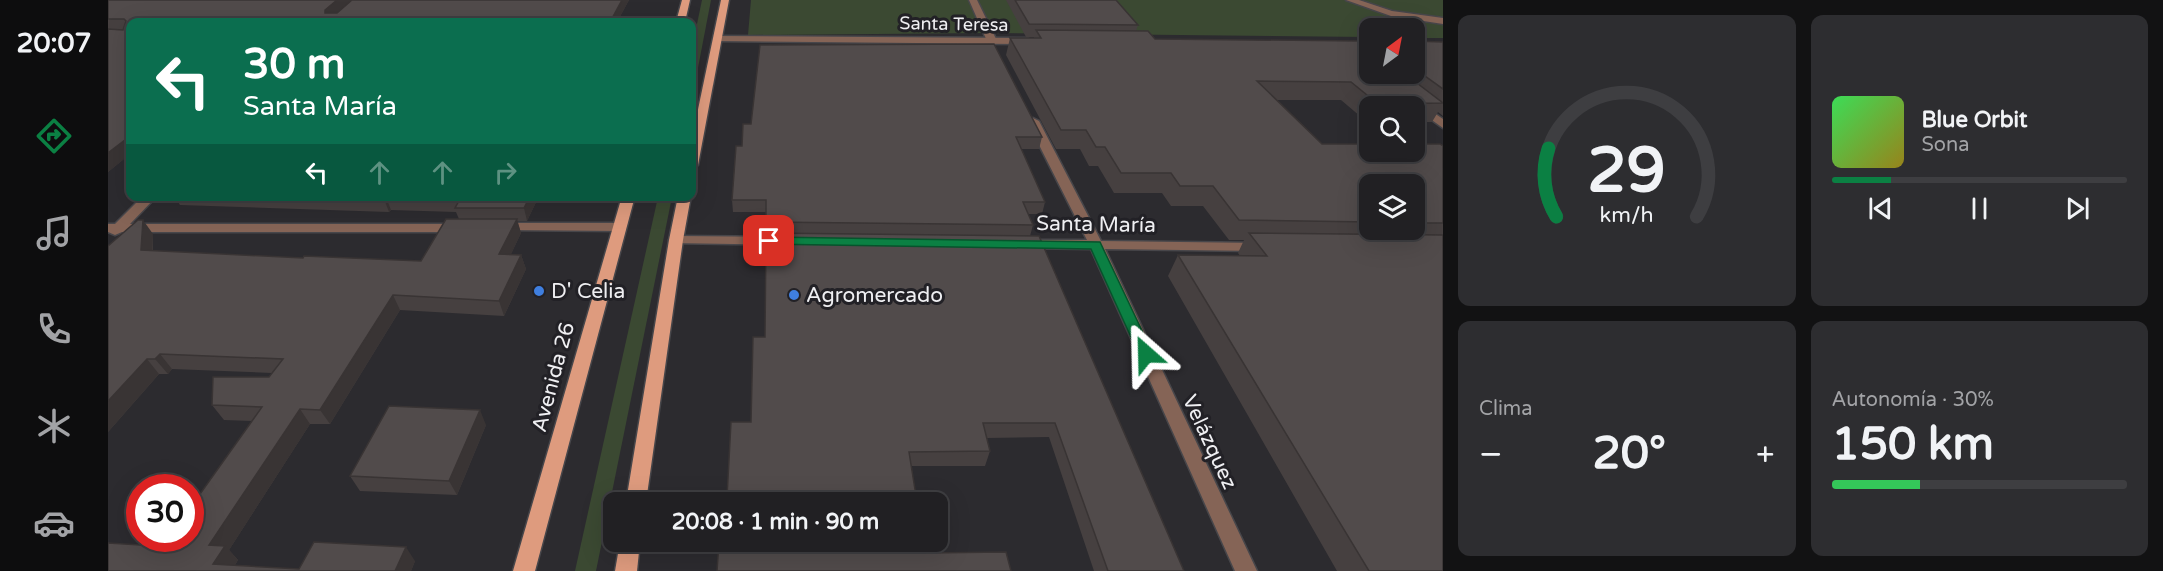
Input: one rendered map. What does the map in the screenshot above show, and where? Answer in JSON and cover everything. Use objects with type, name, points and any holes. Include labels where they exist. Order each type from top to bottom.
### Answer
[{"type":"main road","points":[[681,18],[686,0]]},
{"type":"main road","points":[[696,145],[725,0]]},
{"type":"main road","name":"Avenida 26","points":[[524,571],[627,201]]},
{"type":"main road","points":[[638,492],[684,201]]},
{"type":"main road","points":[[626,571],[629,552]]},
{"type":"street","points":[[973,0],[1002,61]]},
{"type":"street","points":[[1350,0],[1391,13],[1418,18]]},
{"type":"street","points":[[1425,19],[1443,21]]},
{"type":"street","points":[[1425,20],[1443,31]]},
{"type":"street","name":"Santa Teresa","points":[[718,38],[1039,41]]},
{"type":"street","name":"Velázquez","points":[[1023,102],[1096,245],[1246,571]]},
{"type":"street","points":[[1425,110],[1443,125]]},
{"type":"street","points":[[111,231],[145,201]]},
{"type":"street","points":[[111,231],[619,227]]},
{"type":"street","points":[[676,240],[804,242]]},
{"type":"street","name":"Santa María","points":[[1014,244],[1275,247]]},
{"type":"green space","points":[[702,0],[711,0],[696,78],[696,29]]},
{"type":"green space","points":[[751,0],[1443,0],[1443,38],[1425,38],[1425,18],[1359,18],[1359,37],[988,33],[748,35]]},
{"type":"green space","points":[[657,201],[671,201],[612,492],[603,492],[603,537],[596,571],[575,571]]},
{"type":"building","points":[[108,0],[337,0],[325,10],[325,13],[337,13],[352,0],[622,0],[612,18],[126,18],[126,21],[108,19]]},
{"type":"building","points":[[1015,0],[1116,0],[1138,25],[1029,24]]},
{"type":"building","points":[[126,21],[126,139],[108,153],[108,29],[123,30]]},
{"type":"building","points":[[1036,30],[1148,31],[1155,39],[1359,41],[1359,84],[1418,84],[1443,103],[1425,103],[1425,96],[1368,96],[1351,82],[1257,81],[1322,144],[1359,144],[1359,162],[1425,162],[1425,144],[1443,146],[1443,223],[1425,223],[1425,174],[1359,174],[1359,222],[1239,220],[1213,186],[1180,186],[1171,173],[1121,173],[1105,147],[1096,147],[1086,130],[1061,130],[1010,38],[1041,38]]},
{"type":"building","points":[[1425,41],[1443,42],[1443,89],[1425,76]]},
{"type":"building","points":[[994,44],[1042,137],[1016,137],[1045,202],[1023,202],[1033,225],[766,222],[766,200],[732,200],[736,146],[742,146],[743,124],[751,124],[760,45]]},
{"type":"building","points":[[459,201],[528,201],[524,208],[455,208]]},
{"type":"building","points":[[446,219],[517,219],[499,254],[521,255],[499,301],[393,295],[320,410],[300,409],[209,545],[225,546],[213,564],[299,569],[314,542],[406,547],[395,571],[108,571],[108,543],[126,544],[126,552],[204,552],[204,488],[262,407],[212,405],[213,377],[269,377],[283,359],[160,354],[155,359],[147,359],[108,401],[108,246],[138,220],[143,220],[141,250],[421,261]]},
{"type":"building","points":[[766,233],[1039,236],[1184,571],[1108,571],[1055,423],[983,423],[990,451],[909,452],[915,492],[727,492],[731,422],[751,422],[753,337],[765,337]]},
{"type":"building","points":[[1249,233],[1359,234],[1359,240],[1425,240],[1425,235],[1443,235],[1443,571],[1369,571],[1178,255],[1267,256]]},
{"type":"building","points":[[389,406],[480,410],[449,481],[350,476]]},
{"type":"building","points":[[718,552],[1006,552],[1011,571],[717,571]]},
{"type":"place","name":"D' Celia","points":[[539,291]]},
{"type":"place","name":"Agromercado","points":[[794,295]]},
{"type":"route","points":[[769,241],[1096,245],[1146,354]]}]
